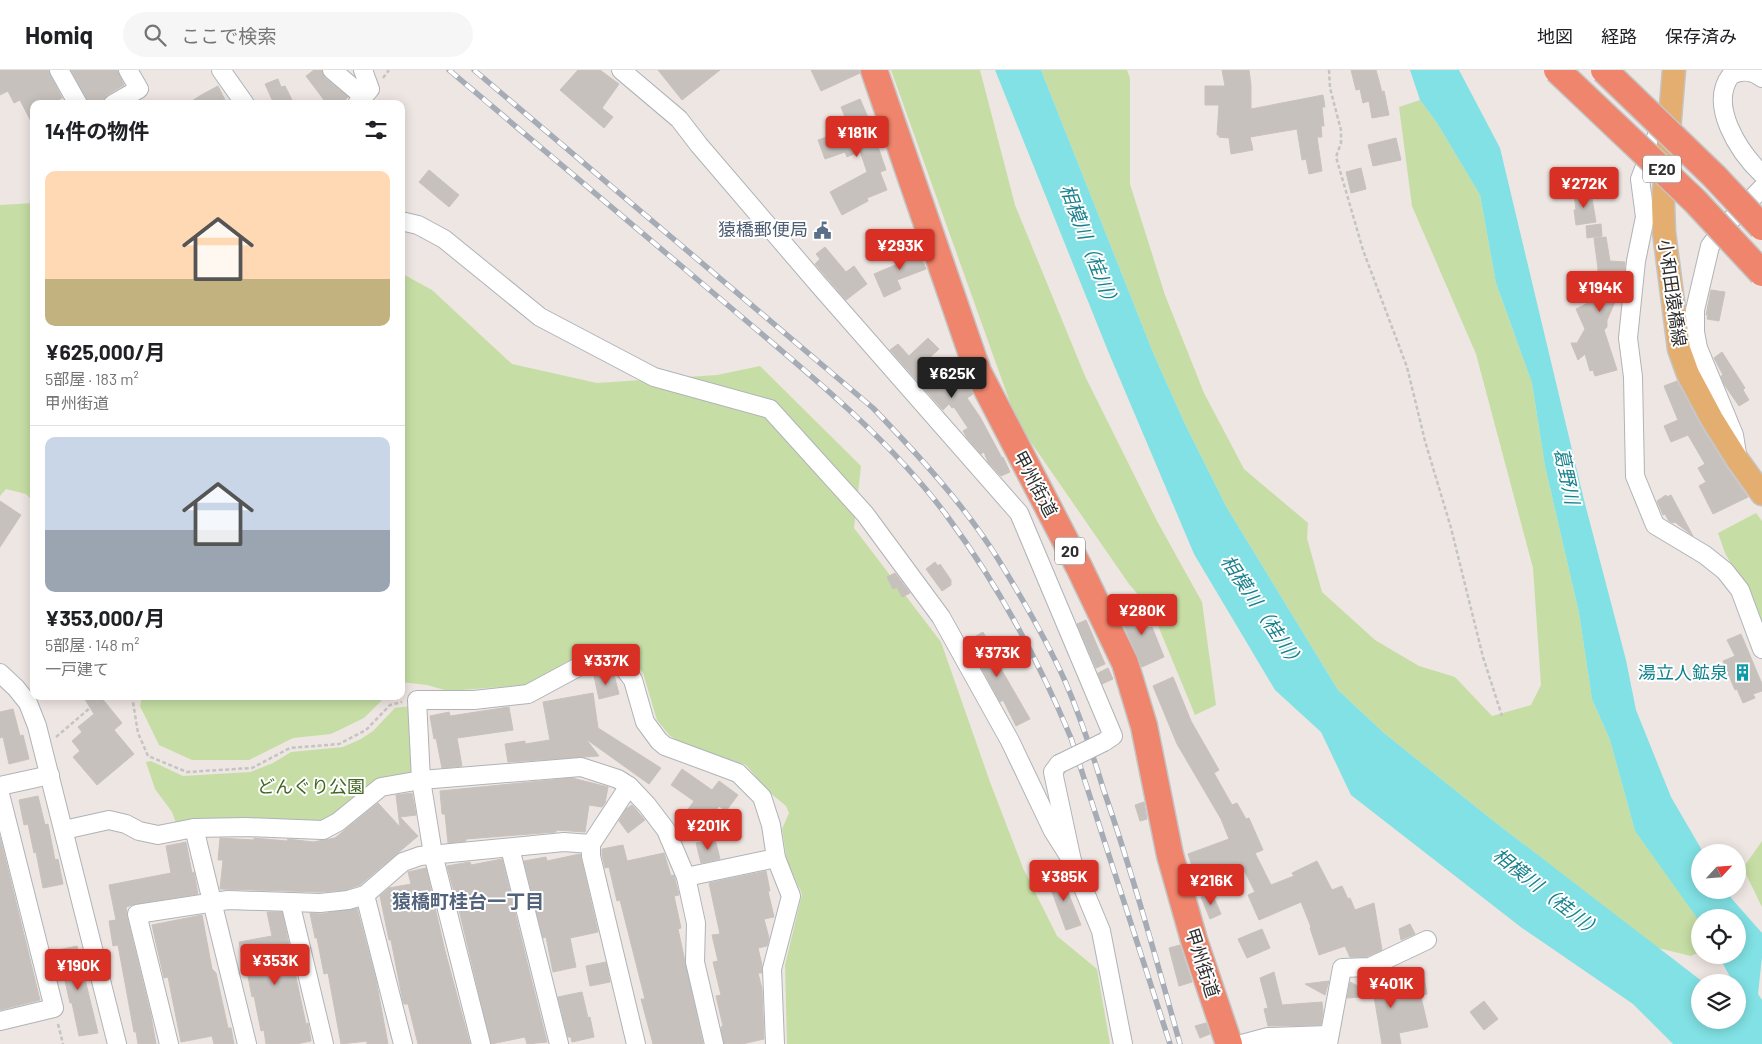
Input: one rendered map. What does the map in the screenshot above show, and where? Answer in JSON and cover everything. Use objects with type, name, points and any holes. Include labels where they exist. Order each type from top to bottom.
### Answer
[{"type":"highway","name":"甲州街道","points":[[874,70],[978,372],[1042,499],[1079,567],[1125,663],[1144,726],[1170,855],[1194,940],[1229,1044]]},
{"type":"highway","name":"E20","points":[[1557,70],[1695,201],[1762,273]]},
{"type":"highway","name":"E20","points":[[1604,70],[1708,169],[1762,227]]},
{"type":"main road","name":"小和田猿橋線","points":[[1674,70],[1670,100],[1663,203],[1664,232],[1679,349],[1688,374],[1712,419],[1762,494]]},
{"type":"street","points":[[59,70],[76,100]]},
{"type":"street","points":[[120,100],[139,89],[128,70]]},
{"type":"street","points":[[221,70],[242,100]]},
{"type":"street","points":[[332,70],[358,92],[359,100]]},
{"type":"street","points":[[360,100],[370,88],[363,70]]},
{"type":"street","points":[[621,70],[679,119],[818,284],[1019,513],[1113,736],[1059,764],[1053,772],[1072,861]]},
{"type":"street","points":[[1762,78],[1757,74],[1745,71],[1731,75],[1722,99],[1734,136],[1743,152],[1762,174]]},
{"type":"street","points":[[1670,100],[1640,178],[1645,217],[1636,262],[1628,338],[1633,377],[1635,476],[1655,525],[1706,555],[1725,571],[1740,590],[1762,649]]},
{"type":"street","points":[[1737,459],[1734,435],[1698,348],[1695,332],[1695,310],[1710,246],[1724,227],[1762,188]]},
{"type":"street","points":[[405,222],[418,225],[444,239],[540,317],[654,377],[770,409],[865,514],[941,618],[1010,741],[1053,831],[1072,861],[1101,931],[1123,1044]]},
{"type":"street","points":[[1019,513],[1042,499]]},
{"type":"street","points":[[482,1044],[433,854],[421,780],[417,700],[474,700],[528,694],[580,666],[608,661],[624,668],[633,680],[645,722],[659,741],[665,746],[738,773],[762,797],[771,825],[776,858],[791,896],[772,969],[775,1044]]},
{"type":"street","points":[[0,673],[28,703],[37,726],[117,1044]]},
{"type":"street","points":[[64,830],[110,820],[126,824],[139,831],[158,835],[194,828],[246,827],[323,830],[338,822],[381,787],[421,780],[582,767],[629,786],[666,830],[686,877],[696,924],[695,962],[714,1044]]},
{"type":"street","points":[[0,786],[50,775]]},
{"type":"street","points":[[629,786],[591,844],[591,856],[636,1044]]},
{"type":"street","points":[[0,794],[5,835],[54,1008],[0,1021]]},
{"type":"street","points":[[194,828],[247,1044]]},
{"type":"street","points":[[169,1044],[137,914],[228,900],[320,903],[365,895],[403,862],[420,856],[564,842],[591,844]]},
{"type":"street","points":[[510,848],[559,1044]]},
{"type":"street","points":[[686,877],[776,858]]},
{"type":"street","points":[[365,895],[403,1044]]},
{"type":"street","points":[[290,902],[324,1044]]},
{"type":"street","points":[[1242,1044],[1268,1037],[1329,1039],[1342,968],[1370,967],[1427,940]]},
{"type":"path","points":[[1329,70],[1330,88],[1341,130],[1336,157],[1363,250],[1407,367],[1425,441],[1451,528],[1483,657],[1502,716]]},
{"type":"path","points":[[43,748],[99,700]]},
{"type":"path","points":[[133,700],[138,733],[148,756],[187,772],[252,768],[290,748],[339,744],[366,730],[390,705],[417,700]]},
{"type":"path","points":[[54,1008],[63,1044]]},
{"type":"green space","points":[[891,70],[980,70],[1015,205],[1085,376],[1157,521],[1202,602],[1216,705],[1195,715],[1152,611],[1129,584],[1017,422]]},
{"type":"green space","points":[[1041,70],[1127,70],[1130,78],[1130,184],[1165,295],[1204,393],[1244,469],[1308,523],[1307,538],[1322,592],[1375,640],[1419,666],[1455,677],[1492,716],[1531,705],[1541,685],[1533,568],[1476,354],[1412,206],[1399,107],[1420,100],[1437,123],[1480,195],[1496,283],[1532,383],[1545,466],[1579,613],[1592,699],[1610,740],[1635,831],[1691,909],[1691,956],[1658,948],[1491,819],[1384,733],[1338,690],[1227,508],[1185,424],[1154,355]]},
{"type":"green space","points":[[30,203],[30,498],[26,494],[6,489],[0,496],[0,205]]},
{"type":"green space","points":[[405,275],[432,290],[512,364],[597,383],[717,375],[760,366],[861,466],[854,528],[941,642],[990,782],[1023,868],[1057,936],[1097,969],[1110,1044],[787,1044],[785,965],[802,894],[787,861],[782,829],[789,813],[786,806],[768,791],[746,765],[683,744],[669,735],[657,720],[643,673],[636,664],[611,650],[577,656],[526,685],[448,691],[427,685],[405,682]]},
{"type":"green space","points":[[1756,513],[1762,521],[1762,621],[1725,553],[1718,533]]},
{"type":"green space","points":[[141,700],[382,700],[364,718],[331,734],[293,738],[249,760],[192,760],[159,745],[140,706]]},
{"type":"green space","name":"どんぐり公園","points":[[411,706],[415,769],[411,773],[383,779],[328,822],[177,826],[172,812],[155,789],[146,762],[151,761],[183,776],[250,772],[273,763],[291,752],[343,747],[373,731],[395,708]]},
{"type":"green space","points":[[1762,841],[1762,907],[1746,874],[1746,864]]},
{"type":"water","name":"相模川（桂川）","points":[[995,70],[1041,70],[1154,355],[1185,424],[1227,508],[1338,690],[1384,733],[1491,819],[1693,974],[1691,974],[1691,1029],[1746,1029],[1746,974],[1729,974],[1723,964],[1746,964],[1746,915],[1762,933],[1762,957],[1758,994],[1762,1000],[1762,1044],[1673,1044],[1633,1004],[1522,928],[1351,795],[1321,732],[1275,690],[1194,554],[1108,351]]},
{"type":"water","name":"葛野川","points":[[1410,70],[1459,70],[1500,148],[1584,500],[1626,660],[1636,710],[1671,797],[1698,844],[1691,844],[1691,899],[1732,899],[1741,909],[1691,909],[1635,831],[1610,740],[1592,699],[1579,613],[1545,466],[1532,383],[1496,283],[1480,195],[1437,123],[1420,100]]},
{"type":"building","points":[[0,70],[48,70],[62,98],[58,100],[30,100],[30,119],[20,100],[14,103],[8,91],[0,95]]},
{"type":"building","points":[[71,70],[117,70],[124,85],[107,95],[104,100],[87,100]]},
{"type":"building","points":[[314,70],[322,70],[325,78],[348,97],[345,100],[324,100],[306,76]]},
{"type":"building","points":[[578,70],[600,70],[619,84],[602,108],[613,117],[604,128],[560,90]]},
{"type":"building","points":[[658,70],[720,70],[682,100]]},
{"type":"building","points":[[811,70],[859,70],[860,73],[821,91]]},
{"type":"building","points":[[1222,70],[1249,70],[1251,109],[1323,95],[1325,107],[1322,107],[1324,126],[1321,126],[1322,137],[1317,137],[1322,171],[1309,174],[1306,159],[1302,160],[1297,129],[1250,137],[1253,150],[1231,154],[1229,138],[1217,135],[1219,105],[1205,105],[1205,86],[1225,86]]},
{"type":"building","points":[[1351,70],[1376,70],[1382,92],[1384,91],[1389,115],[1372,118],[1369,101],[1363,103],[1360,89],[1356,90]]},
{"type":"building","points":[[278,79],[281,87],[285,86],[292,100],[272,100],[265,84]]},
{"type":"building","points":[[218,86],[225,100],[193,100]]},
{"type":"building","points":[[860,99],[881,142],[877,144],[886,170],[880,172],[887,190],[867,198],[868,201],[842,215],[830,192],[867,172],[860,151],[847,157],[845,152],[825,159],[818,140],[850,129],[841,107]]},
{"type":"building","points":[[1396,138],[1401,160],[1373,166],[1368,145]]},
{"type":"building","points":[[1361,168],[1366,189],[1351,193],[1346,172]]},
{"type":"building","points":[[429,170],[459,195],[449,207],[419,182]]},
{"type":"building","points":[[1591,192],[1596,222],[1576,225],[1574,194]]},
{"type":"building","points":[[1601,224],[1602,236],[1587,238],[1586,226]]},
{"type":"building","points":[[1606,237],[1610,261],[1625,262],[1624,277],[1618,277],[1615,302],[1607,320],[1607,327],[1604,330],[1617,370],[1595,376],[1593,370],[1590,371],[1585,354],[1578,360],[1571,343],[1577,343],[1585,329],[1576,309],[1590,302],[1590,296],[1595,297],[1598,269],[1594,238]]},
{"type":"building","points":[[917,246],[926,269],[897,280],[901,289],[884,297],[874,274],[900,263],[897,254]]},
{"type":"building","points":[[825,247],[846,272],[854,266],[867,284],[846,300],[815,264],[820,259],[816,254]]},
{"type":"building","points":[[1711,290],[1725,292],[1719,321],[1707,319],[1708,315],[1706,315]]},
{"type":"building","points":[[928,338],[939,349],[926,361],[939,376],[955,366],[973,394],[967,398],[980,417],[1010,472],[1001,476],[988,462],[984,452],[981,454],[967,438],[963,431],[968,428],[954,407],[952,408],[949,404],[943,410],[890,350],[898,344],[909,356]]},
{"type":"building","points":[[1722,352],[1745,388],[1743,390],[1749,400],[1739,406],[1724,384],[1721,376],[1723,375],[1714,358]]},
{"type":"building","points":[[1677,381],[1701,426],[1748,497],[1713,514],[1699,486],[1706,482],[1698,468],[1705,464],[1688,435],[1671,442],[1664,426],[1678,420],[1664,386]]},
{"type":"building","points":[[1666,495],[1667,497],[1671,495],[1693,536],[1675,522],[1669,521],[1665,514],[1663,515],[1657,501]]},
{"type":"building","points":[[0,501],[21,515],[0,547]]},
{"type":"building","points":[[935,562],[938,566],[940,564],[951,580],[951,585],[942,591],[926,569]]},
{"type":"building","points":[[895,573],[910,593],[902,597],[897,587],[893,589],[887,577]]},
{"type":"building","points":[[1132,601],[1139,617],[1144,615],[1149,628],[1152,627],[1164,657],[1142,667],[1123,623],[1128,621],[1122,605]]},
{"type":"building","points":[[1086,620],[1105,664],[1096,668],[1077,624]]},
{"type":"building","points":[[983,632],[999,661],[997,662],[1030,719],[1016,726],[1003,700],[1000,702],[967,641]]},
{"type":"building","name":"湯立人鉱泉","points":[[1741,634],[1762,684],[1762,691],[1753,694],[1755,698],[1743,703],[1737,689],[1735,690],[1723,661],[1735,656],[1727,640]]},
{"type":"building","points":[[1108,668],[1113,679],[1102,684],[1098,673]]},
{"type":"building","points":[[608,673],[614,675],[619,694],[599,699],[594,676]]},
{"type":"building","points":[[1173,677],[1191,721],[1219,770],[1214,773],[1232,805],[1237,803],[1246,819],[1249,818],[1263,850],[1255,853],[1271,885],[1294,876],[1292,873],[1317,861],[1332,890],[1342,886],[1355,910],[1374,903],[1382,950],[1366,957],[1350,957],[1345,946],[1319,955],[1301,902],[1259,920],[1248,895],[1255,892],[1241,864],[1197,880],[1188,854],[1229,839],[1221,819],[1177,744],[1153,686]]},
{"type":"building","points":[[593,693],[598,728],[661,768],[649,784],[586,739],[599,756],[508,762],[505,744],[525,741],[525,744],[550,740],[543,702]]},
{"type":"building","points":[[85,700],[103,700],[122,723],[114,730],[134,754],[97,785],[73,757],[80,751],[72,741],[82,732],[78,727],[94,714]]},
{"type":"building","points":[[509,707],[513,730],[457,738],[462,766],[442,768],[430,716],[449,712],[450,716]]},
{"type":"building","points":[[13,709],[20,736],[23,735],[29,759],[9,764],[3,737],[0,738],[0,712]]},
{"type":"building","points":[[682,769],[712,790],[719,781],[738,795],[726,811],[719,806],[695,839],[677,825],[694,801],[671,785]]},
{"type":"building","points":[[572,778],[608,787],[605,803],[602,807],[589,805],[585,832],[556,830],[556,832],[466,839],[466,841],[448,843],[445,814],[442,814],[440,791]]},
{"type":"building","points":[[412,793],[416,815],[400,817],[418,836],[360,885],[346,890],[320,892],[220,889],[223,860],[218,860],[220,838],[254,840],[254,838],[287,841],[288,839],[313,842],[335,838],[378,803],[400,827],[396,795]]},
{"type":"building","points":[[38,796],[45,825],[48,824],[55,860],[58,859],[63,884],[43,888],[36,852],[34,853],[28,824],[24,825],[19,800]]},
{"type":"building","points":[[1144,802],[1147,819],[1140,821],[1135,805]]},
{"type":"building","points":[[632,805],[645,820],[628,833],[619,821],[626,809]]},
{"type":"building","points":[[0,837],[40,1000],[0,1010]]},
{"type":"building","points":[[715,839],[720,859],[701,863],[696,843]]},
{"type":"building","points":[[186,842],[198,894],[126,907],[156,1044],[138,1044],[136,1032],[134,1032],[118,945],[113,946],[109,921],[116,920],[109,885],[171,873],[166,846]]},
{"type":"building","points":[[623,845],[627,861],[664,853],[671,876],[674,875],[679,895],[674,896],[681,928],[678,929],[703,1044],[653,1044],[641,999],[645,999],[620,900],[617,901],[609,867],[605,868],[602,855],[602,849]]},
{"type":"building","points":[[580,854],[598,932],[570,938],[576,967],[553,972],[546,937],[543,938],[524,861],[546,857],[547,861]]},
{"type":"building","points":[[502,859],[547,1042],[527,1044],[525,1037],[491,1044],[447,866],[470,862],[471,865]]},
{"type":"building","points":[[426,868],[445,951],[470,1044],[418,1044],[408,1004],[403,1002],[380,896],[389,888],[411,884],[408,872]]},
{"type":"building","points":[[766,871],[774,917],[764,919],[769,938],[767,946],[758,948],[762,965],[762,973],[758,973],[762,989],[764,1039],[742,1044],[724,1044],[721,1027],[723,1026],[716,996],[721,995],[713,962],[718,961],[712,935],[720,934],[709,883]]},
{"type":"building","points":[[1060,872],[1081,925],[1066,930],[1048,881],[1051,879],[1050,876]]},
{"type":"building","points":[[1212,893],[1221,914],[1210,919],[1201,897]]},
{"type":"building","points":[[357,908],[376,980],[388,1044],[367,1044],[367,1041],[341,1044],[328,973],[324,974],[317,938],[315,938],[310,913],[321,914]]},
{"type":"building","points":[[267,912],[282,912],[311,1041],[296,1044],[266,1044],[264,1030],[261,1031],[254,996],[252,997],[239,942],[272,936]]},
{"type":"building","points":[[202,915],[212,969],[216,973],[228,1028],[231,1028],[234,1044],[214,1044],[212,1036],[181,1042],[168,977],[164,978],[152,925]]},
{"type":"building","points":[[1410,924],[1415,934],[1401,940],[1399,929]]},
{"type":"building","points":[[1262,929],[1270,948],[1247,958],[1238,939]]},
{"type":"building","points":[[1180,945],[1192,982],[1179,986],[1169,948]]},
{"type":"building","points":[[77,946],[98,1033],[79,1036],[58,950]]},
{"type":"building","points":[[606,962],[610,982],[590,986],[586,966]]},
{"type":"building","points":[[1385,971],[1390,1001],[1421,997],[1428,1027],[1399,1033],[1401,1044],[1382,1044],[1374,996],[1347,998],[1350,982],[1366,990],[1360,978],[1374,977]]},
{"type":"building","points":[[1274,972],[1282,1005],[1322,1002],[1321,1025],[1268,1026],[1264,1009],[1268,1008],[1260,978]]},
{"type":"building","points":[[1423,972],[1427,994],[1412,997],[1408,974]]},
{"type":"building","points":[[1329,981],[1325,995],[1305,984]]},
{"type":"building","points":[[582,992],[594,1037],[572,1042],[571,1037],[568,1037],[558,997]]},
{"type":"building","points":[[1484,1001],[1498,1019],[1484,1030],[1470,1012]]},
{"type":"building","points":[[1206,1023],[1210,1034],[1200,1038],[1195,1026]]},
{"type":"railway","points":[[449,70],[848,409],[901,461],[947,516],[966,542],[1016,623],[1045,680],[1071,738],[1170,1044]]},
{"type":"railway","points":[[474,70],[873,408],[923,462],[970,518],[1025,604],[1065,681],[1081,721],[1124,851],[1180,1044]]},
{"type":"place","name":"猿橋郵便局","points":[[822,230]]},
{"type":"place","name":"湯立人鉱泉","points":[[1742,673]]},
{"type":"district","name":"猿橋町桂台一丁目","points":[[468,901]]}]
